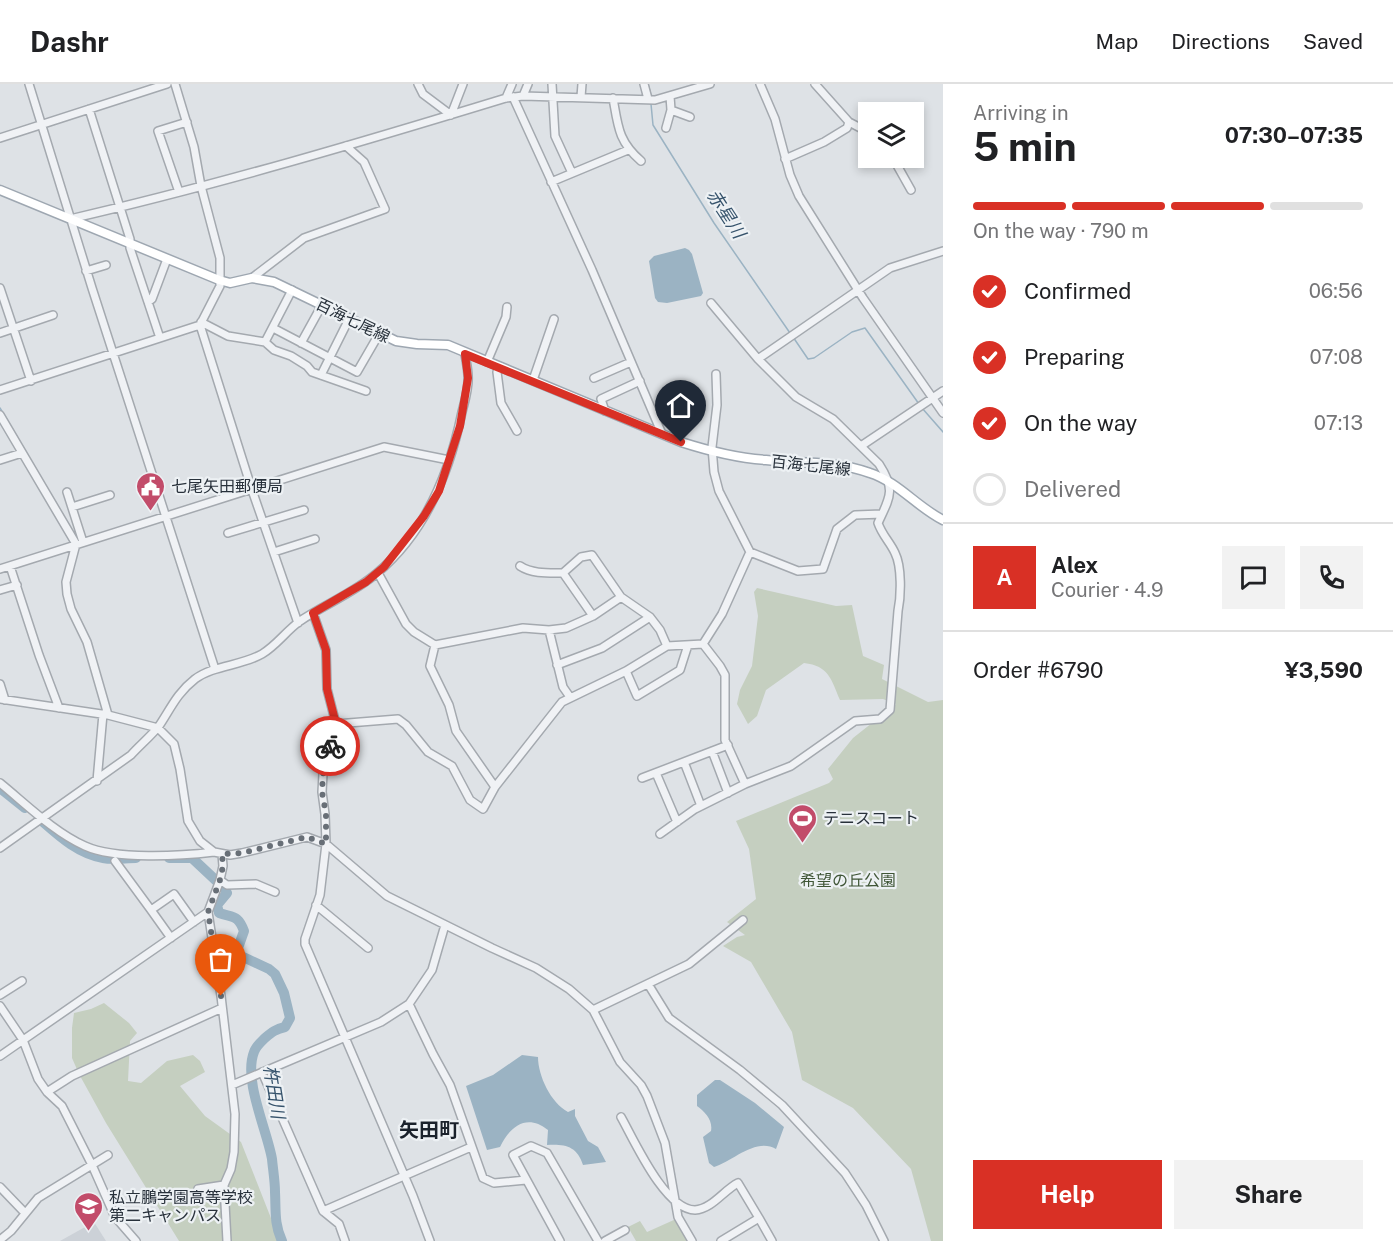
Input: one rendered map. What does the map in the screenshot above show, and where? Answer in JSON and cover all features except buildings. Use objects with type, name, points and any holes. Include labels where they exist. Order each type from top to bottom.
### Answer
[{"type":"main road","name":"百海七尾線","points":[[0,190],[219,280],[230,283],[252,278],[274,282],[396,341],[448,345],[465,354],[713,453],[763,460],[851,467],[890,481],[943,520]]},
{"type":"street","points":[[28,84],[215,669]]},
{"type":"street","points":[[0,138],[167,84]]},
{"type":"street","points":[[0,390],[115,354],[200,323],[220,286],[220,258],[201,186],[194,147],[175,84]]},
{"type":"street","points":[[418,84],[423,94],[451,115]]},
{"type":"street","points":[[451,115],[463,84]]},
{"type":"street","points":[[512,84],[509,97],[552,182],[662,434]]},
{"type":"street","points":[[523,96],[528,84]]},
{"type":"street","points":[[552,84],[555,136],[572,173]]},
{"type":"street","points":[[581,97],[582,84]]},
{"type":"street","points":[[644,84],[648,99]]},
{"type":"street","points":[[70,219],[346,146],[509,97],[551,96],[655,100],[710,84]]},
{"type":"street","points":[[760,84],[775,119],[785,159],[799,196],[859,290],[943,413]]},
{"type":"street","points":[[815,84],[849,122],[858,127]]},
{"type":"street","points":[[666,128],[670,96]]},
{"type":"street","points":[[613,98],[620,135],[628,150],[641,161]]},
{"type":"street","points":[[89,110],[160,338]]},
{"type":"street","points":[[670,110],[690,117]]},
{"type":"street","points":[[178,192],[158,131],[187,122]]},
{"type":"street","points":[[785,159],[824,142],[847,128],[849,122]]},
{"type":"street","points":[[252,278],[304,238],[385,209],[364,162],[346,146]]},
{"type":"street","points":[[552,182],[628,150]]},
{"type":"street","points":[[899,168],[911,190]]},
{"type":"street","points":[[758,360],[890,268],[943,251]]},
{"type":"street","points":[[148,302],[152,299],[167,258]]},
{"type":"street","points":[[86,271],[106,266]]},
{"type":"street","points":[[0,288],[31,381]]},
{"type":"street","points":[[266,342],[292,290]]},
{"type":"street","points":[[660,834],[701,806],[745,784],[791,766],[855,721],[880,718],[890,710],[902,587],[897,559],[878,523],[887,506],[890,481],[879,464],[833,419],[796,397],[758,360],[711,303]]},
{"type":"street","points":[[302,343],[322,305]]},
{"type":"street","points":[[487,362],[507,317],[507,307]]},
{"type":"street","points":[[0,333],[53,315]]},
{"type":"street","points":[[321,375],[349,319]]},
{"type":"street","points":[[532,380],[554,319]]},
{"type":"street","points":[[200,323],[228,336],[266,342],[274,350],[291,356],[312,372],[366,391]]},
{"type":"street","points":[[200,323],[252,490],[298,622]]},
{"type":"street","points":[[273,327],[357,372],[379,334]]},
{"type":"street","points":[[0,848],[131,755],[158,728],[180,691],[197,678],[215,669],[262,654],[298,622],[378,573],[407,540],[439,491],[460,426],[468,378],[465,354]]},
{"type":"street","points":[[594,378],[631,362]]},
{"type":"street","points":[[501,368],[497,372],[501,403],[517,430]]},
{"type":"street","points":[[716,374],[717,405],[712,447],[714,472],[719,491],[750,552],[798,571],[823,569],[837,529],[855,516],[882,514]]},
{"type":"street","points":[[605,411],[601,399],[640,381]]},
{"type":"street","points":[[861,446],[943,391]]},
{"type":"street","points":[[0,415],[3,426],[80,543]]},
{"type":"street","points":[[0,569],[384,447],[449,460]]},
{"type":"street","points":[[0,460],[22,453]]},
{"type":"street","points":[[67,492],[80,543],[66,582],[67,594],[71,609],[87,642],[105,715],[97,781]]},
{"type":"street","points":[[72,507],[110,495]]},
{"type":"street","points":[[228,533],[304,510]]},
{"type":"street","points":[[274,552],[315,539]]},
{"type":"street","points":[[704,644],[722,614],[750,552]]},
{"type":"street","points":[[520,566],[545,573],[563,573],[581,557],[592,555],[621,597],[650,617],[660,630],[667,646]]},
{"type":"street","points":[[10,566],[59,708]]},
{"type":"street","points":[[378,573],[406,624],[435,645],[523,628],[549,630],[566,628],[593,616],[621,597]]},
{"type":"street","points":[[563,573],[593,616]]},
{"type":"street","points":[[0,590],[16,585]]},
{"type":"street","points":[[313,613],[326,650],[327,689],[336,724],[323,774],[326,844],[320,894],[304,939],[430,1241]]},
{"type":"street","points":[[557,665],[602,648],[650,617]]},
{"type":"street","points":[[549,630],[563,687],[570,697]]},
{"type":"street","points":[[336,724],[398,720],[406,725],[428,752],[452,766],[470,800],[483,809],[495,787],[562,702],[626,671],[667,646],[704,644]]},
{"type":"street","points":[[704,644],[725,675],[725,740],[745,784]]},
{"type":"street","points":[[435,645],[430,666],[449,705],[456,731],[495,787]]},
{"type":"street","points":[[626,671],[637,696],[680,670],[688,645]]},
{"type":"street","points":[[0,684],[3,700],[105,715],[158,728],[174,744],[188,821],[201,841],[214,852]]},
{"type":"street","points":[[642,778],[728,745]]},
{"type":"street","points":[[712,751],[728,793]]},
{"type":"street","points":[[684,762],[701,806]]},
{"type":"street","points":[[656,773],[677,822]]},
{"type":"street","points":[[0,783],[67,836],[87,847],[108,853],[242,853],[307,837],[326,844],[387,896],[536,968],[569,989],[594,1010],[620,1062],[641,1085],[647,1096],[665,1143],[678,1217],[692,1241]]},
{"type":"street","points":[[222,854],[223,866],[219,883],[208,912],[235,1114],[234,1152],[231,1169],[224,1185],[227,1241]]},
{"type":"street","points":[[115,861],[171,938]]},
{"type":"street","points":[[219,883],[256,884],[275,892]]},
{"type":"street","points":[[151,910],[174,894],[194,922]]},
{"type":"street","points":[[315,905],[368,948]]},
{"type":"street","points":[[0,1056],[208,912]]},
{"type":"street","points":[[594,1010],[689,964],[743,920]]},
{"type":"street","points":[[232,1085],[381,1022],[409,1004],[432,970],[445,925]]},
{"type":"street","points":[[0,995],[22,981]]},
{"type":"street","points":[[648,984],[669,1018],[740,1070],[782,1105],[845,1173],[866,1205],[884,1241]]},
{"type":"street","points":[[409,1004],[450,1085],[483,1178],[494,1183],[526,1180]]},
{"type":"street","points":[[0,1006],[23,1040],[38,1079],[47,1092],[62,1106],[115,1217],[136,1241]]},
{"type":"street","points":[[47,1092],[72,1076],[222,1008]]},
{"type":"street","points":[[256,1074],[323,1211],[339,1224],[345,1241]]},
{"type":"street","points":[[621,1117],[662,1189],[676,1202],[693,1210],[708,1206],[738,1183],[772,1241]]},
{"type":"street","points":[[560,1241],[513,1155],[531,1146],[547,1153],[598,1241]]},
{"type":"street","points":[[323,1211],[471,1147]]},
{"type":"street","points":[[0,1240],[11,1231],[38,1198],[108,1155]]},
{"type":"street","points":[[198,1189],[224,1185]]},
{"type":"street","points":[[0,1187],[25,1213]]},
{"type":"street","points":[[724,1240],[759,1218]]},
{"type":"street","points":[[606,1241],[625,1230]]},
{"type":"shaded area","name":"私立鵬学園高等学校 第二キャンパス","points":[[94,1222],[106,1241],[60,1241]]},
{"type":"green space","name":"希望の丘公園","points":[[757,588],[836,606],[852,605],[863,656],[884,665],[882,679],[928,702],[943,700],[943,1241],[931,1241],[911,1169],[853,1108],[802,1080],[792,1032],[751,962],[723,946],[745,935],[727,922],[756,899],[749,849],[736,821],[829,783],[833,779],[828,769],[853,738],[896,704],[883,699],[840,700],[824,670],[804,663],[766,690],[757,716],[748,724],[737,704],[740,690],[752,666],[758,616],[754,592]]},
{"type":"green space","points":[[104,1003],[129,1023],[137,1033],[130,1041],[128,1081],[141,1083],[167,1061],[193,1055],[200,1061],[205,1072],[180,1086],[205,1116],[241,1142],[280,1241],[179,1241],[106,1123],[72,1058],[74,1013]]},
{"type":"green space","points":[[676,1219],[690,1241],[636,1241],[628,1227],[640,1221],[647,1232]]},
{"type":"water","points":[[685,248],[692,254],[703,293],[701,296],[667,303],[658,302],[655,298],[649,261],[654,256]]},
{"type":"water","points":[[522,1055],[538,1057],[540,1072],[551,1096],[568,1112],[575,1109],[575,1116],[588,1141],[598,1147],[606,1162],[583,1165],[570,1147],[547,1145],[548,1130],[540,1125],[526,1122],[514,1128],[500,1147],[487,1150],[466,1086],[493,1075]]},
{"type":"water","points":[[715,1080],[720,1080],[755,1103],[784,1127],[776,1149],[761,1146],[745,1151],[714,1167],[709,1163],[703,1137],[711,1131],[711,1123],[697,1106],[697,1095]]},
{"type":"waterway","name":"赤星川","points":[[648,84],[651,95]]},
{"type":"waterway","name":"赤星川","points":[[651,104],[653,125],[714,223],[790,333]]},
{"type":"waterway","name":"赤星川","points":[[793,337],[808,359],[814,358],[852,332],[865,328],[919,404]]},
{"type":"waterway","points":[[0,408],[77,539]]},
{"type":"waterway","name":"赤星川","points":[[922,408],[943,432]]},
{"type":"waterway","name":"杵田川","points":[[0,788],[25,808]]},
{"type":"waterway","name":"杵田川","points":[[43,822],[63,839],[86,853],[107,859],[136,858]]},
{"type":"waterway","name":"杵田川","points":[[169,858],[192,858],[224,888],[227,893],[217,905],[219,913],[235,918],[242,926],[244,931],[238,948],[239,955],[275,974],[284,993],[290,1018],[285,1027],[272,1032],[259,1044],[251,1063],[251,1076],[257,1105],[272,1159],[277,1223],[282,1241]]},
{"type":"way so far","points":[[221,996],[208,912],[220,880],[223,866],[222,854],[242,853],[307,837],[326,844],[326,814],[322,792],[323,774],[330,746]]},
{"type":"place","name":"七尾矢田郵便局","points":[[150,512]]},
{"type":"place","name":"テニスコート","points":[[802,844]]},
{"type":"place","name":"私立鵬学園高等学校 第二キャンパス","points":[[88,1232]]},
{"type":"district","name":"矢田町","points":[[429,1130]]},
{"type":"route","points":[[330,746],[336,724],[327,689],[326,650],[313,613],[366,582],[384,567],[407,540],[439,491],[460,426],[468,378],[465,354],[681,442]]}]
